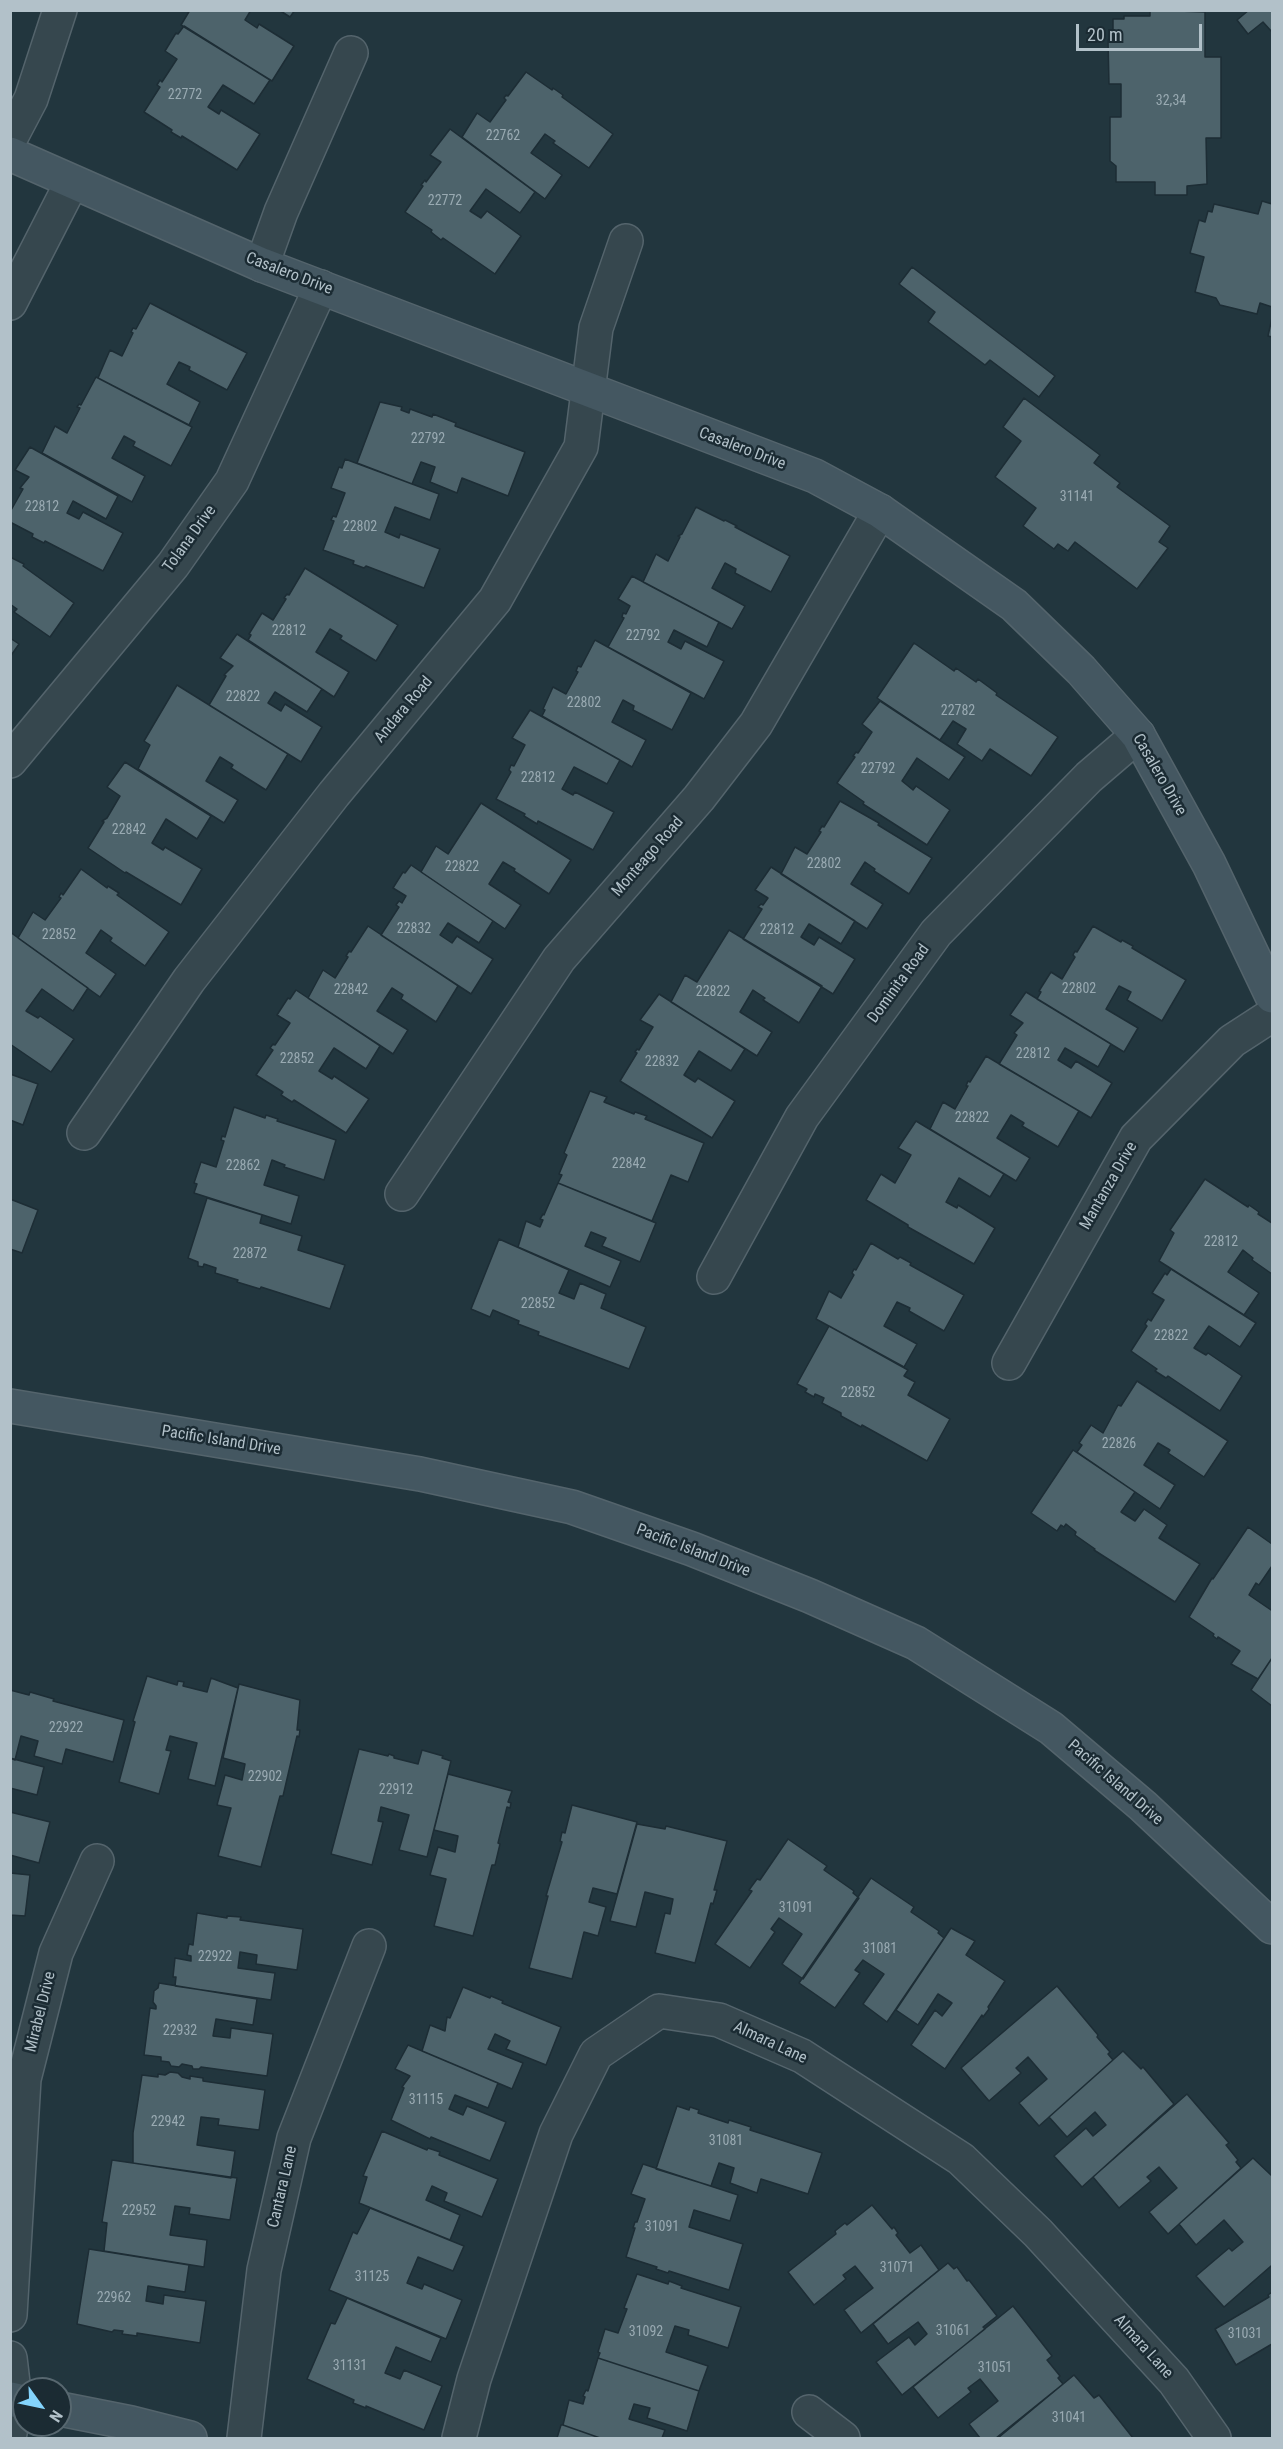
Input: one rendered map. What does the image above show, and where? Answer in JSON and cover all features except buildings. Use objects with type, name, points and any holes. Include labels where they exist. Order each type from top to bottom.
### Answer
[{"type":"street","points":[[10,139],[31,99],[60,10]]},
{"type":"street","points":[[262,265],[281,212],[351,53]]},
{"type":"street","name":"Casalero Drive","points":[[10,154],[262,265],[815,476],[880,511],[1014,605],[1081,670],[1138,735],[1209,864],[1272,996]]},
{"type":"street","points":[[10,303],[48,233],[72,182]]},
{"type":"street","name":"Andara Road","points":[[84,1133],[189,980],[334,794],[495,600],[581,447],[590,390],[596,328],[627,241]]},
{"type":"street","name":"Tolana Drive","points":[[10,761],[172,565],[232,481],[321,287]]},
{"type":"street","name":"Monteago Road","points":[[402,1194],[559,959],[699,798],[756,724],[880,511]]},
{"type":"street","name":"Dominita Road","points":[[714,1277],[802,1117],[936,933],[1089,777],[1138,735]]},
{"type":"street","name":"Mantanza Drive","points":[[1009,1363],[1136,1138],[1232,1041],[1272,1015]]},
{"type":"street","name":"Pacific Island Drive","points":[[10,1406],[420,1474],[572,1507],[692,1549],[810,1596],[916,1643],[1051,1728],[1143,1806],[1272,1927]]},
{"type":"street","name":"Mirabel Drive","points":[[10,2315],[24,2079],[56,1953],[97,1861]]},
{"type":"street","name":"Cantara Lane","points":[[244,2439],[264,2270],[294,2138],[369,1946]]},
{"type":"street","name":"Almara Lane","points":[[459,2439],[474,2379],[556,2134],[596,2054],[659,2011],[719,2020],[802,2056],[961,2159],[1038,2233],[1174,2381],[1214,2439]]},
{"type":"street","points":[[10,2358],[13,2377]]},
{"type":"street","points":[[72,2411],[131,2423],[190,2439]]},
{"type":"street","points":[[809,2412],[843,2439]]}]
